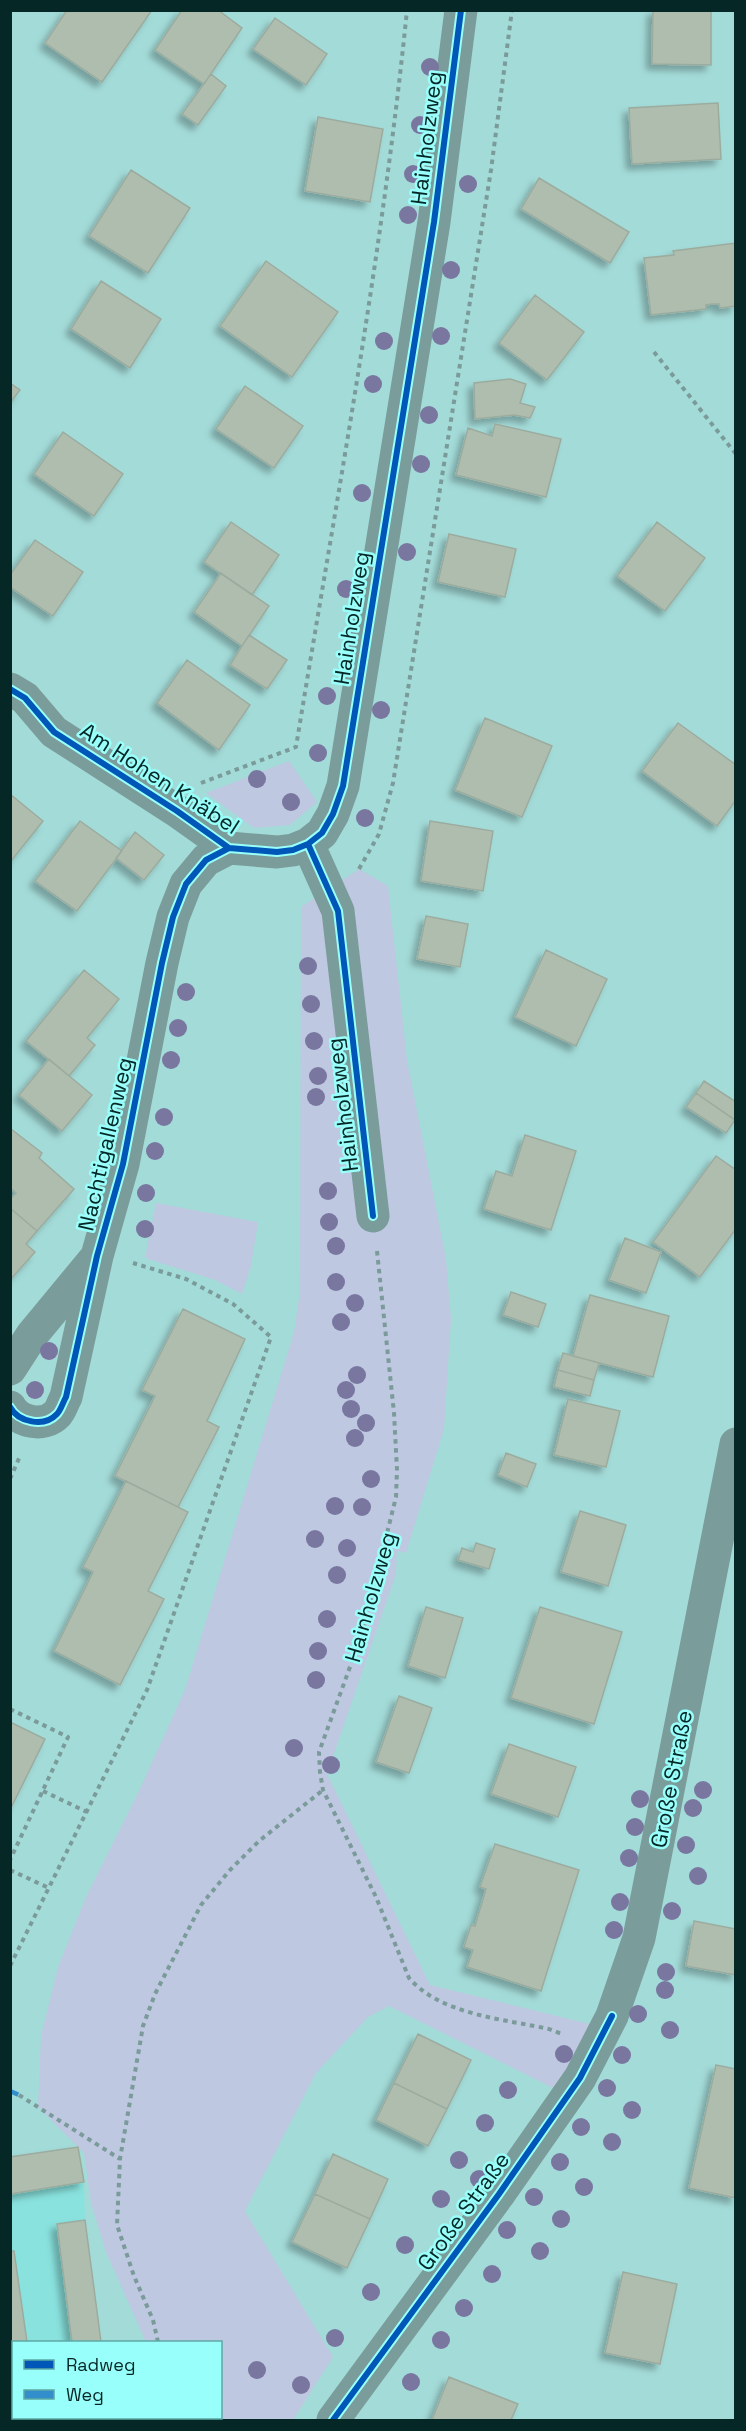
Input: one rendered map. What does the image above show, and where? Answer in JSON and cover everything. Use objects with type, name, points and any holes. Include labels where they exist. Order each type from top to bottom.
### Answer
[{"type":"street","name":"Hainholzweg","points":[[373,1216],[338,911],[308,844],[322,833],[333,814],[343,786],[434,222],[461,10]]},
{"type":"street","name":"Am Hohen Knäbel","points":[[10,689],[25,698],[54,732],[177,811],[229,848],[277,852],[294,850],[308,844]]},
{"type":"street","name":"Nachtigallenweg","points":[[10,1407],[14,1414],[34,1422],[48,1420],[57,1415],[66,1397],[97,1256],[123,1164],[173,917],[186,884],[206,860],[229,848]]},
{"type":"street","name":"Nachtigallenweg","points":[[10,1369],[32,1335],[97,1256]]},
{"type":"street","name":"Große Straße","points":[[333,2421],[580,2078],[612,2016],[639,1938],[735,1444]]},
{"type":"path","points":[[177,811],[190,787],[296,747],[372,283],[396,122],[407,10]]},
{"type":"path","points":[[330,892],[359,869],[379,834],[393,783],[491,170],[512,10]]},
{"type":"path","points":[[654,352],[735,454]]},
{"type":"path","points":[[10,1966],[147,1690],[271,1337],[233,1304],[186,1279],[135,1263],[97,1256]]},
{"type":"path","points":[[10,1709],[68,1737],[10,1860]]},
{"type":"path","points":[[158,2341],[153,2320],[134,2276],[117,2225],[120,2159],[143,2026],[155,1994],[201,1905],[259,1840],[323,1790]]},
{"type":"path","points":[[43,1791],[87,1812]]},
{"type":"path","points":[[10,1870],[49,1888]]},
{"type":"path","points":[[19,2095],[120,2159]]},
{"type":"shaded area","points":[[289,761],[317,802],[290,825],[254,828],[206,793]]},
{"type":"shaded area","points":[[359,869],[388,886],[407,1060],[446,1259],[451,1319],[444,1429],[406,1553],[397,1551],[396,1574],[327,1774],[430,1985],[606,2028],[567,2095],[389,2006],[368,2017],[316,2073],[245,2211],[333,2357],[293,2420],[34,2420],[222,2419],[222,2341],[146,2341],[106,2252],[91,2203],[84,2153],[38,2107],[41,2036],[58,1967],[86,1897],[139,1791],[185,1690],[294,1332],[299,1298],[300,1267],[301,907]]},
{"type":"shaded area","points":[[156,1203],[258,1222],[251,1266],[242,1294],[215,1280],[145,1258]]},
{"type":"shaded area","points":[[84,2182],[85,2220],[57,2224],[72,2341],[27,2341],[14,2251],[11,2251],[11,2194]]},
{"type":"building","points":[[67,10],[152,10],[102,82],[45,43]]},
{"type":"building","points":[[182,10],[218,10],[242,28],[204,84],[155,50]]},
{"type":"building","points":[[653,10],[711,10],[711,65],[652,64]]},
{"type":"building","points":[[275,18],[327,54],[306,85],[253,49]]},
{"type":"building","points":[[211,74],[226,86],[198,125],[182,114]]},
{"type":"building","points":[[718,103],[721,159],[632,164],[629,108]]},
{"type":"building","points":[[318,117],[383,129],[370,202],[305,191]]},
{"type":"building","points":[[131,170],[190,208],[148,273],[89,236]]},
{"type":"building","points":[[539,178],[629,232],[610,263],[521,209]]},
{"type":"building","points":[[736,243],[736,306],[720,308],[719,304],[712,304],[706,305],[706,309],[651,315],[644,258],[674,255],[673,251]]},
{"type":"building","points":[[266,261],[338,312],[292,377],[220,326]]},
{"type":"building","points":[[101,281],[161,319],[130,368],[71,329]]},
{"type":"building","points":[[535,295],[584,332],[547,380],[499,343]]},
{"type":"building","points":[[510,379],[526,384],[520,403],[535,407],[530,418],[514,415],[475,419],[474,383]]},
{"type":"building","points":[[10,383],[20,390],[10,403]]},
{"type":"building","points":[[245,386],[303,426],[274,468],[216,429]]},
{"type":"building","points":[[495,424],[561,439],[546,497],[456,475],[468,428],[492,436]]},
{"type":"building","points":[[63,432],[123,474],[94,516],[34,474]]},
{"type":"building","points":[[231,522],[279,555],[252,595],[204,562]]},
{"type":"building","points":[[657,522],[705,558],[665,611],[617,576]]},
{"type":"building","points":[[449,534],[516,549],[505,597],[438,582]]},
{"type":"building","points":[[35,540],[83,572],[53,616],[10,587],[10,575]]},
{"type":"building","points":[[221,573],[269,606],[242,646],[194,612]]},
{"type":"building","points":[[249,635],[287,660],[267,689],[230,665]]},
{"type":"building","points":[[187,660],[250,705],[219,750],[157,703]]},
{"type":"building","points":[[485,718],[552,746],[522,817],[455,790]]},
{"type":"building","points":[[678,723],[736,765],[736,800],[717,826],[642,771]]},
{"type":"building","points":[[10,794],[43,821],[11,861],[10,860]]},
{"type":"building","points":[[80,821],[122,851],[77,911],[35,881]]},
{"type":"building","points":[[430,821],[493,831],[483,891],[421,881]]},
{"type":"building","points":[[135,832],[164,855],[144,880],[116,858]]},
{"type":"building","points":[[426,916],[468,924],[460,967],[417,959]]},
{"type":"building","points":[[546,950],[607,979],[576,1046],[515,1017]]},
{"type":"building","points":[[84,970],[119,999],[87,1038],[95,1045],[69,1076],[26,1041]]},
{"type":"building","points":[[49,1059],[92,1095],[62,1131],[19,1095]]},
{"type":"building","points":[[704,1081],[736,1102],[735,1120],[696,1093]]},
{"type":"building","points":[[696,1093],[735,1120],[726,1133],[686,1107]]},
{"type":"building","points":[[11,1129],[42,1153],[39,1158],[74,1189],[37,1231],[10,1208],[10,1199],[16,1193],[10,1188]]},
{"type":"building","points":[[525,1135],[576,1151],[551,1230],[484,1209],[496,1171],[512,1176]]},
{"type":"building","points":[[716,1156],[736,1170],[736,1229],[700,1277],[653,1242]]},
{"type":"building","points":[[10,1208],[37,1231],[26,1244],[35,1252],[10,1280]]},
{"type":"building","points":[[625,1238],[661,1252],[646,1293],[609,1280]]},
{"type":"building","points":[[511,1292],[546,1304],[538,1327],[503,1315]]},
{"type":"building","points":[[590,1295],[669,1316],[653,1377],[573,1356]]},
{"type":"building","points":[[183,1309],[245,1339],[207,1421],[219,1427],[178,1507],[115,1476],[155,1396],[142,1390]]},
{"type":"building","points":[[563,1353],[599,1363],[594,1380],[558,1370]]},
{"type":"building","points":[[558,1370],[594,1380],[590,1396],[554,1387]]},
{"type":"building","points":[[568,1399],[620,1411],[606,1467],[554,1455]]},
{"type":"building","points":[[506,1453],[536,1464],[527,1487],[498,1475]]},
{"type":"building","points":[[126,1481],[188,1512],[148,1591],[164,1599],[120,1685],[54,1651],[93,1572],[83,1567]]},
{"type":"building","points":[[580,1511],[626,1525],[608,1586],[561,1572]]},
{"type":"building","points":[[476,1543],[495,1549],[489,1569],[458,1560],[462,1548],[473,1552]]},
{"type":"building","points":[[426,1607],[463,1618],[445,1678],[408,1666]]},
{"type":"building","points":[[540,1607],[622,1632],[594,1724],[511,1698]]},
{"type":"building","points":[[399,1696],[432,1708],[409,1773],[376,1762]]},
{"type":"building","points":[[10,1722],[45,1739],[10,1810]]},
{"type":"building","points":[[509,1744],[576,1767],[558,1817],[491,1794]]},
{"type":"building","points":[[495,1844],[579,1870],[541,1991],[467,1967],[473,1950],[464,1947],[471,1925],[475,1926],[486,1889],[480,1887]]},
{"type":"building","points":[[694,1921],[736,1929],[736,1975],[686,1966]]},
{"type":"building","points":[[418,2034],[471,2060],[447,2109],[394,2083]]},
{"type":"building","points":[[716,2065],[736,2069],[736,2198],[689,2188]]},
{"type":"building","points":[[394,2083],[447,2109],[428,2146],[376,2120]]},
{"type":"building","points":[[78,2147],[84,2182],[10,2194],[10,2157]]},
{"type":"building","points":[[333,2154],[388,2179],[370,2219],[315,2194]]},
{"type":"building","points":[[315,2194],[370,2219],[347,2268],[292,2242]]},
{"type":"building","points":[[85,2220],[101,2341],[72,2341],[57,2224]]},
{"type":"building","points":[[10,2251],[14,2251],[27,2341],[12,2341],[12,2412],[10,2412]]},
{"type":"building","points":[[623,2272],[677,2284],[660,2364],[605,2353]]},
{"type":"building","points":[[449,2377],[518,2404],[511,2420],[432,2420]]},
{"type":"marked path","points":[[10,2091],[19,2095]]},
{"type":"cycle path","points":[[10,689],[25,698],[54,732],[177,811],[229,848],[277,852],[293,850],[308,844],[322,833],[333,814],[343,786],[434,222],[461,10]]},
{"type":"cycle path","points":[[308,844],[338,911],[373,1216]]},
{"type":"cycle path","points":[[10,1407],[25,1419],[45,1421],[57,1414],[66,1397],[97,1256],[123,1164],[173,917],[186,884],[206,860],[229,848]]},
{"type":"cycle path","points":[[333,2420],[499,2194],[580,2078],[612,2016]]}]
